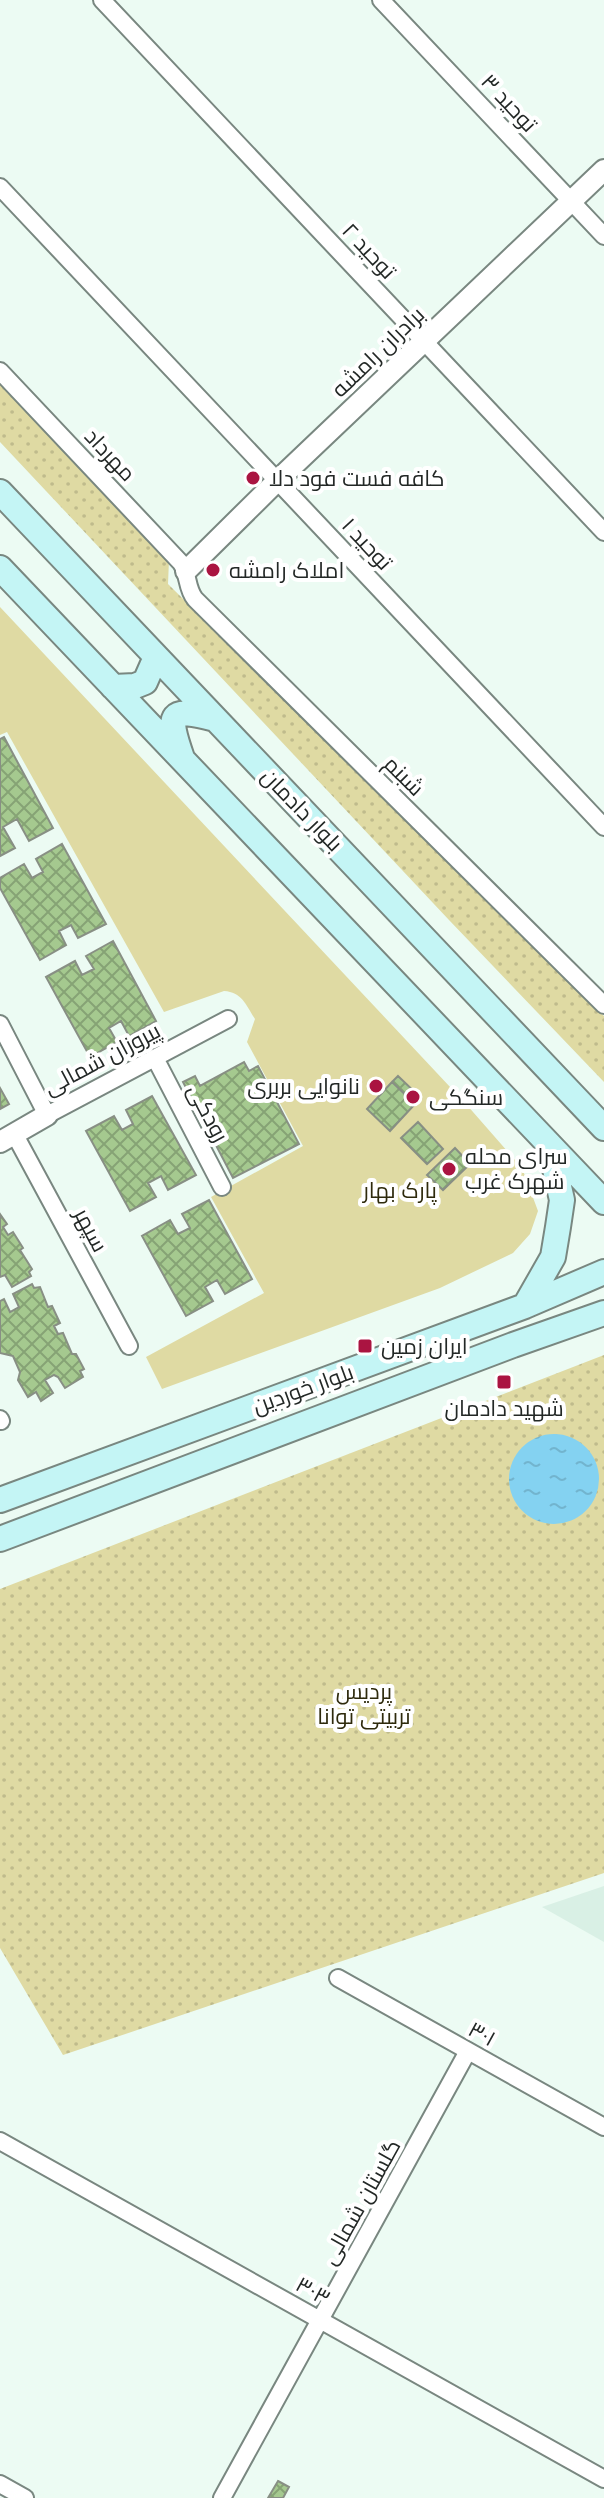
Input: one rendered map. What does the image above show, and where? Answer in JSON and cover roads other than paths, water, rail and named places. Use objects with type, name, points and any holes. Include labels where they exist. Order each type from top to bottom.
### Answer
[{"type":"main road","name":"بلوار دادمان","points":[[0,492],[604,1128]]},
{"type":"main road","points":[[0,568],[604,1202]]},
{"type":"main road","points":[[113,687],[135,686],[145,682],[156,657]]},
{"type":"main road","points":[[183,760],[173,734],[172,723],[177,715],[184,712],[215,719]]},
{"type":"main road","points":[[525,1306],[553,1257],[562,1200],[549,1144]]},
{"type":"main road","name":"بلوار خوردین","points":[[0,1500],[525,1306],[604,1272]]},
{"type":"main road","name":"بلوار خوردین","points":[[0,1539],[604,1313]]},
{"type":"street","name":"توحید ۲","points":[[102,0],[604,532]]},
{"type":"street","name":"توحید ۳","points":[[381,0],[604,236]]},
{"type":"street","name":"برادران رامشه","points":[[186,571],[604,170]]},
{"type":"street","name":"توحید ۱","points":[[0,187],[604,827]]},
{"type":"street","name":"مهرداد","points":[[0,371],[186,571]]},
{"type":"street","name":"شبنم","points":[[186,571],[189,590],[195,599],[604,1005]]},
{"type":"street","name":"پیروزان شمالی","points":[[7,1138],[228,1019]]},
{"type":"street","points":[[0,1024],[47,1115]]},
{"type":"street","name":"رودکی","points":[[155,1058],[222,1187]]},
{"type":"street","name":"سپهر","points":[[7,1138],[129,1346]]},
{"type":"street","name":"۳۰۱","points":[[338,1978],[604,2127]]},
{"type":"street","name":"گلستان شمالی","points":[[222,2498],[468,2051]]},
{"type":"street","name":"۳۰۳","points":[[0,2141],[604,2479]]},
{"type":"street","points":[[0,2484],[25,2498]]},
{"type":"water","points":[[554,1434],[571,1438],[586,1447],[595,1462],[599,1479],[595,1496],[586,1511],[571,1520],[554,1524],[537,1520],[522,1511],[513,1496],[509,1479],[513,1462],[522,1447],[537,1438]]},
{"type":"place","name":"کافه فست فود دلا","points":[[253,478]]},
{"type":"place","name":"املاک رامشه","points":[[213,570]]},
{"type":"place","name":"نانوایی بربری","points":[[376,1086]]},
{"type":"place","name":"سنگکی","points":[[413,1097]]},
{"type":"place","name":"سرای محله شهرک غرب","points":[[449,1169]]},
{"type":"place","name":"ایران زمین","points":[[365,1346]]},
{"type":"place","name":"شهید دادمان","points":[[504,1382]]},
{"type":"park label","name":"پارک بهار","points":[[400,1190]]},
{"type":"park label","name":"پردیس تربیتی توانا","points":[[364,1704]]}]
